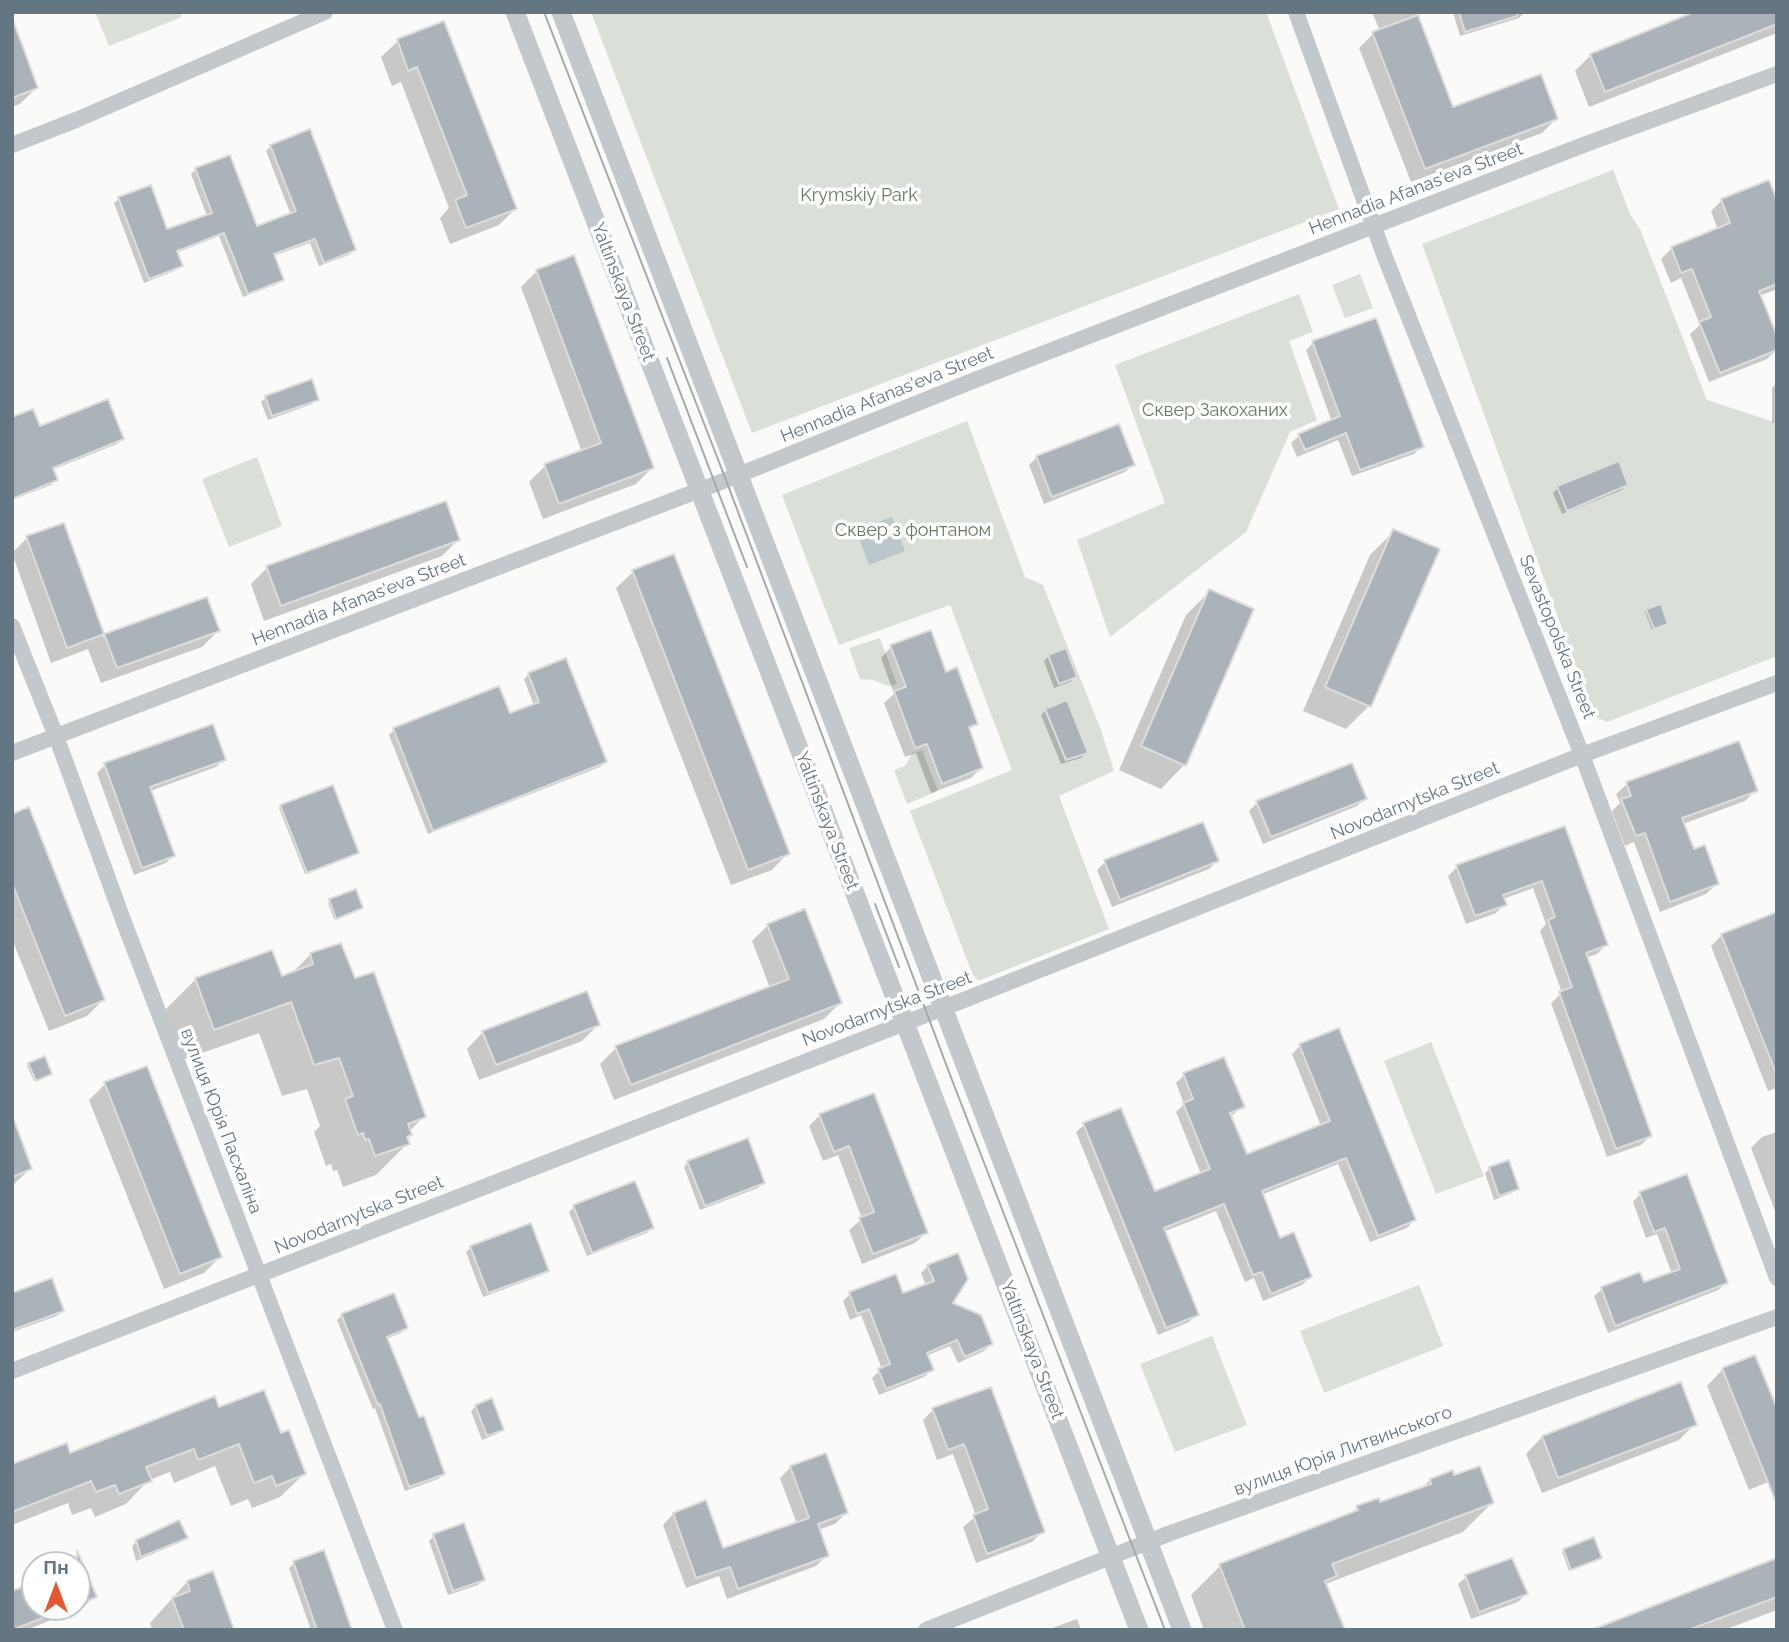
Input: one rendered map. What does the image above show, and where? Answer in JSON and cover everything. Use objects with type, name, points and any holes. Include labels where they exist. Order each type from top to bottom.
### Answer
[{"type":"street","points":[[12,145],[325,12]]},
{"type":"street","name":"Yaltinskaya Street","points":[[515,12],[1139,1630]]},
{"type":"street","points":[[561,12],[1182,1630]]},
{"type":"street","name":"Sevastopolska Street","points":[[1296,12],[1374,225],[1582,755],[1777,1278]]},
{"type":"street","name":"Hennadia Afanas'eva Street","points":[[12,753],[738,475],[1374,225],[1777,74]]},
{"type":"street","name":"вулиця Юрія Пасхаліна","points":[[12,626],[395,1630]]},
{"type":"street","name":"Novodarnytska Street","points":[[12,1371],[943,1008],[1582,755],[1777,684]]},
{"type":"street","name":"вулиця Юрія Литвинського","points":[[926,1630],[1111,1555],[1777,1317]]},
{"type":"green space","points":[[95,12],[180,12],[182,17],[109,46]]},
{"type":"green space","name":"Krymskiy Park","points":[[591,12],[1266,12],[1339,209],[752,433]]},
{"type":"green space","points":[[1613,170],[1631,216],[1640,229],[1707,400],[1777,423],[1777,656],[1607,722],[1594,716],[1422,244]]},
{"type":"green space","points":[[1360,274],[1373,308],[1345,318],[1332,285]]},
{"type":"green space","name":"Сквер Закоханих","points":[[1299,294],[1313,332],[1289,341],[1317,420],[1290,432],[1246,532],[1110,637],[1077,540],[1165,503],[1115,365]]},
{"type":"green space","name":"Сквер з фонтаном","points":[[967,421],[1025,577],[1043,585],[1101,730],[1114,771],[1059,796],[1109,929],[978,981],[972,973],[910,811],[1012,770],[950,605],[839,645],[782,495]]},
{"type":"green space","points":[[257,457],[282,526],[229,547],[202,479]]},
{"type":"green space","points":[[880,638],[897,684],[888,686],[873,680],[860,679],[849,648]]},
{"type":"green space","points":[[922,750],[938,791],[907,804],[894,770],[905,766],[912,753]]},
{"type":"green space","points":[[1431,1042],[1484,1176],[1436,1194],[1384,1061]]},
{"type":"green space","points":[[1419,1285],[1443,1346],[1324,1393],[1300,1331]]},
{"type":"green space","points":[[1212,1336],[1247,1425],[1175,1452],[1140,1364]]},
{"type":"shaded area","points":[[892,517],[905,551],[869,565],[856,530]]},
{"type":"building","points":[[1459,12],[1517,12],[1517,16],[1465,32]]},
{"type":"building","points":[[1694,12],[1777,12],[1777,24],[1605,92],[1590,54]]},
{"type":"building","points":[[1418,15],[1453,107],[1541,74],[1558,119],[1425,169],[1372,32]]},
{"type":"building","points":[[444,21],[517,209],[466,228],[455,200],[467,195],[417,67],[408,71],[397,39]]},
{"type":"building","points":[[12,23],[38,88],[12,98]]},
{"type":"building","points":[[310,129],[356,250],[324,263],[315,239],[274,254],[284,280],[248,294],[224,233],[177,251],[183,266],[149,279],[118,197],[151,185],[167,229],[212,213],[195,168],[230,155],[257,226],[296,211],[270,145]]},
{"type":"building","points":[[1769,180],[1777,200],[1777,284],[1759,291],[1777,336],[1777,350],[1720,373],[1699,322],[1711,317],[1692,269],[1681,273],[1671,247],[1730,223],[1721,199]]},
{"type":"building","points":[[574,255],[654,468],[559,504],[544,464],[601,443],[536,270]]},
{"type":"building","points":[[1376,318],[1424,447],[1360,470],[1346,433],[1305,450],[1298,434],[1340,416],[1312,341]]},
{"type":"building","points":[[312,379],[319,400],[272,416],[265,396]]},
{"type":"building","points":[[108,399],[124,439],[53,468],[58,480],[12,499],[12,417],[33,409],[40,426]]},
{"type":"building","points":[[1119,424],[1135,465],[1052,497],[1036,456]]},
{"type":"building","points":[[1619,461],[1628,485],[1567,511],[1557,486]]},
{"type":"building","points":[[446,501],[460,540],[281,606],[266,566]]},
{"type":"building","points":[[64,523],[104,634],[67,648],[26,536]]},
{"type":"building","points":[[1393,529],[1440,549],[1371,707],[1325,687]]},
{"type":"building","points":[[674,554],[790,854],[748,870],[632,570]]},
{"type":"building","points":[[1209,589],[1254,609],[1186,766],[1141,746]]},
{"type":"building","points":[[207,597],[220,631],[117,668],[104,634]]},
{"type":"building","points":[[1661,604],[1668,624],[1654,629],[1646,609]]},
{"type":"building","points":[[931,630],[946,672],[957,667],[978,724],[969,727],[983,768],[942,784],[927,744],[915,748],[894,691],[906,687],[890,645]]},
{"type":"building","points":[[1066,648],[1077,677],[1059,684],[1048,655]]},
{"type":"building","points":[[566,658],[607,762],[433,831],[393,728],[499,686],[510,713],[539,702],[528,673]]},
{"type":"building","points":[[1067,700],[1088,753],[1066,760],[1045,709]]},
{"type":"building","points":[[213,724],[226,760],[150,787],[175,856],[142,868],[104,763]]},
{"type":"building","points":[[1739,741],[1758,791],[1682,818],[1694,849],[1705,845],[1719,884],[1670,902],[1645,833],[1636,836],[1621,799],[1631,796],[1626,782]]},
{"type":"building","points":[[1352,763],[1367,799],[1271,837],[1256,801]]},
{"type":"building","points":[[333,785],[359,853],[307,873],[280,805]]},
{"type":"building","points":[[29,807],[105,1000],[65,1016],[12,883],[12,814]]},
{"type":"building","points":[[1203,822],[1219,861],[1120,900],[1104,860]]},
{"type":"building","points":[[1565,826],[1608,945],[1586,953],[1652,1136],[1616,1149],[1559,992],[1572,987],[1548,920],[1555,917],[1542,881],[1503,895],[1507,905],[1475,916],[1456,865]]},
{"type":"building","points":[[356,889],[363,908],[336,919],[329,899]]},
{"type":"building","points":[[805,909],[842,1003],[631,1085],[615,1046],[789,979],[767,924]]},
{"type":"building","points":[[1777,912],[1777,1073],[1776,1073],[1721,934]]},
{"type":"building","points":[[341,943],[355,978],[374,972],[426,1117],[408,1124],[412,1135],[407,1137],[410,1144],[375,1156],[369,1139],[365,1140],[363,1133],[358,1135],[345,1099],[353,1096],[339,1058],[314,1065],[291,1002],[214,1030],[195,978],[272,950],[282,976],[313,964],[310,953]]},
{"type":"building","points":[[587,991],[600,1025],[496,1065],[482,1031]]},
{"type":"building","points":[[1339,1028],[1416,1220],[1378,1236],[1346,1158],[1262,1191],[1280,1238],[1294,1232],[1312,1277],[1271,1294],[1262,1272],[1253,1275],[1224,1204],[1164,1228],[1199,1315],[1166,1328],[1083,1123],[1121,1108],[1155,1191],[1210,1169],[1183,1103],[1193,1099],[1183,1073],[1224,1057],[1245,1107],[1230,1113],[1247,1154],[1330,1121],[1299,1044]]},
{"type":"building","points":[[45,1056],[52,1074],[36,1081],[28,1063]]},
{"type":"building","points":[[147,1066],[222,1257],[180,1274],[104,1082]]},
{"type":"building","points":[[874,1093],[928,1233],[873,1254],[859,1218],[874,1212],[849,1146],[834,1152],[819,1114]]},
{"type":"building","points":[[12,1120],[32,1169],[12,1177]]},
{"type":"building","points":[[748,1138],[765,1183],[705,1206],[687,1161]]},
{"type":"building","points":[[1509,1160],[1519,1189],[1499,1196],[1489,1167]]},
{"type":"building","points":[[1687,1174],[1728,1283],[1615,1326],[1601,1287],[1640,1272],[1644,1282],[1680,1269],[1665,1228],[1654,1232],[1639,1192]]},
{"type":"building","points":[[635,1181],[654,1228],[592,1253],[573,1205]]},
{"type":"building","points":[[531,1223],[549,1271],[488,1293],[470,1246]]},
{"type":"building","points":[[958,1253],[968,1279],[953,1303],[981,1315],[993,1344],[965,1357],[957,1340],[927,1353],[934,1370],[886,1389],[878,1369],[890,1364],[869,1309],[857,1314],[849,1292],[896,1274],[903,1293],[934,1281],[927,1265]]},
{"type":"building","points":[[52,1278],[64,1311],[12,1330],[12,1293]]},
{"type":"building","points":[[394,1293],[408,1328],[387,1337],[419,1417],[424,1416],[445,1474],[409,1487],[380,1404],[378,1405],[341,1314]]},
{"type":"building","points":[[1755,1355],[1777,1408],[1776,1502],[1722,1368]]},
{"type":"building","points":[[1681,1382],[1697,1425],[1558,1478],[1542,1436]]},
{"type":"building","points":[[991,1387],[1045,1532],[987,1554],[973,1515],[988,1509],[964,1444],[948,1450],[932,1408]]},
{"type":"building","points":[[264,1390],[281,1433],[289,1430],[306,1474],[276,1486],[272,1476],[254,1483],[239,1444],[198,1460],[194,1449],[146,1467],[152,1481],[119,1494],[115,1485],[96,1492],[91,1481],[12,1512],[12,1464],[67,1443],[70,1453],[215,1396],[219,1407]]},
{"type":"building","points":[[492,1398],[504,1430],[487,1436],[475,1405]]},
{"type":"building","points":[[826,1453],[848,1513],[818,1524],[829,1556],[738,1589],[730,1567],[696,1578],[673,1513],[706,1500],[723,1548],[809,1518],[790,1466]]},
{"type":"building","points":[[1480,1466],[1494,1503],[1332,1564],[1337,1576],[1325,1581],[1345,1630],[1245,1630],[1219,1564],[1358,1510],[1356,1506],[1379,1498],[1380,1502],[1431,1484],[1430,1479],[1453,1470],[1454,1475]]},
{"type":"building","points":[[179,1520],[188,1538],[141,1557],[136,1540]]},
{"type":"building","points":[[464,1523],[485,1580],[453,1591],[433,1534]]},
{"type":"building","points":[[1594,1537],[1602,1558],[1571,1570],[1563,1549]]},
{"type":"building","points":[[324,1550],[352,1630],[317,1630],[293,1561]]},
{"type":"building","points":[[1512,1558],[1528,1594],[1479,1612],[1465,1575]]},
{"type":"building","points":[[1777,1558],[1777,1597],[1688,1630],[1591,1630]]},
{"type":"building","points":[[213,1571],[234,1630],[184,1630],[172,1598],[190,1591],[187,1581]]},
{"type":"building","points":[[91,1583],[97,1597],[91,1599]]},
{"type":"building","points":[[21,1587],[21,1621],[35,1621],[12,1630],[12,1591]]},
{"type":"tram line","points":[[544,12],[726,480],[952,1080],[1165,1630]]},
{"type":"tram line","points":[[667,358],[747,567]]},
{"type":"tram line","points":[[875,904],[899,967]]}]
